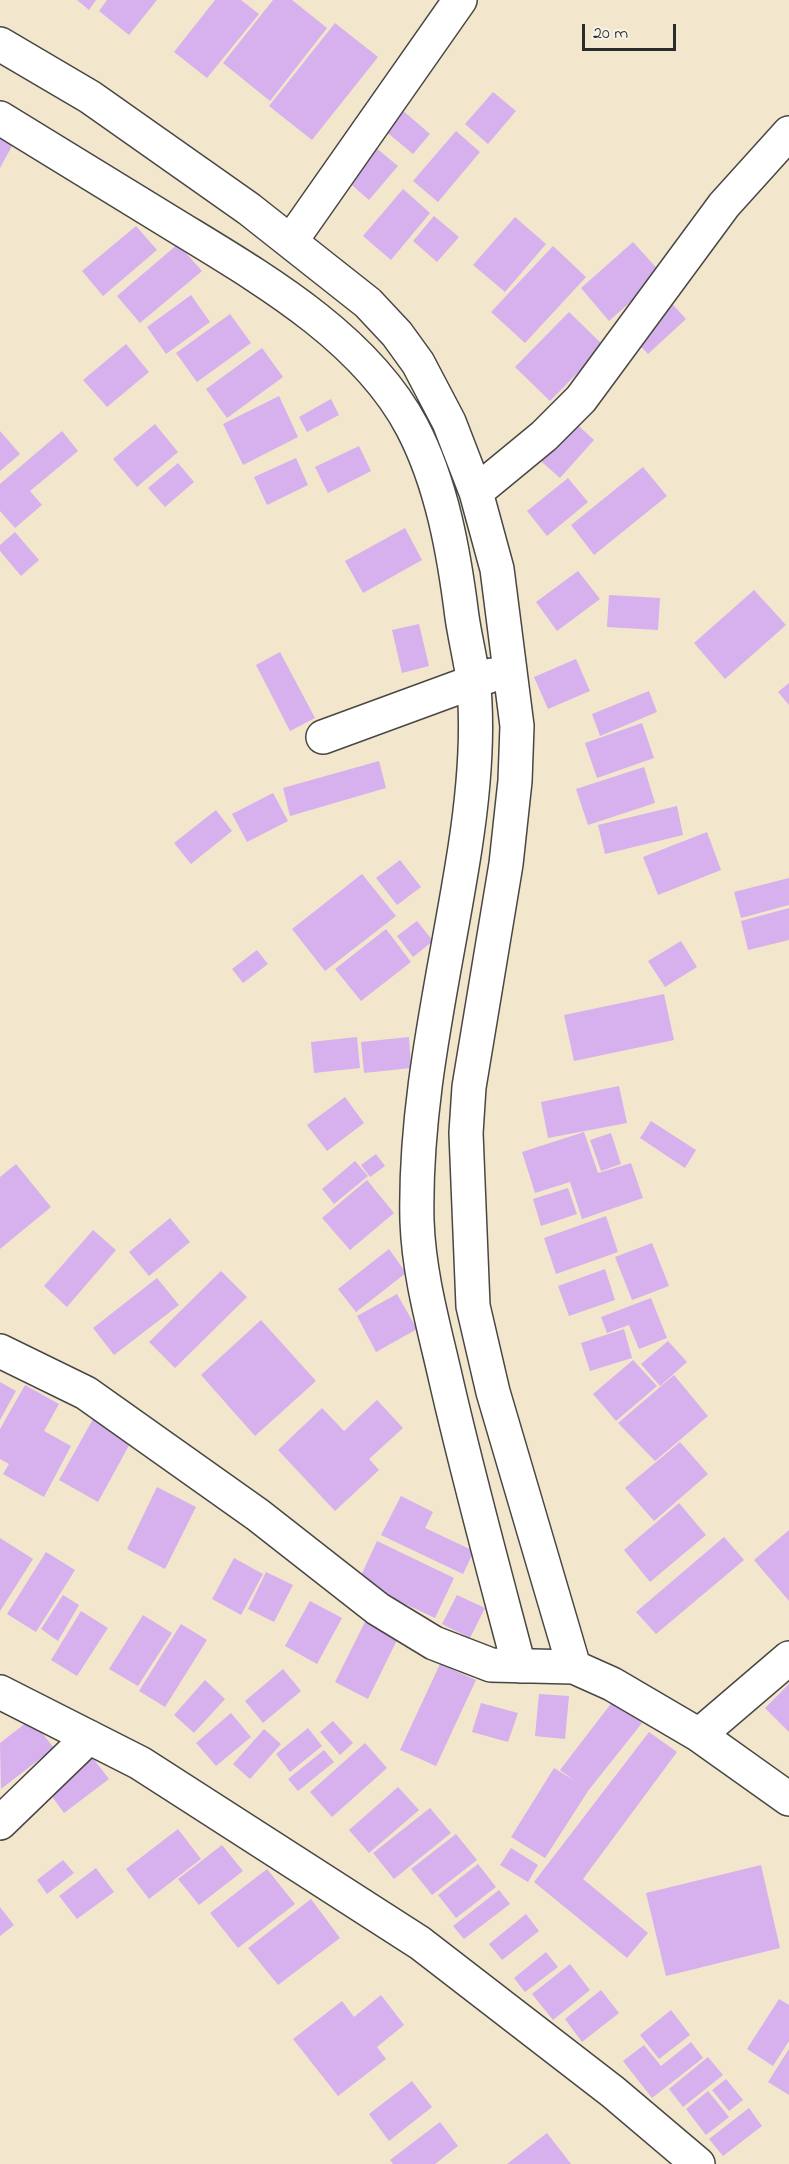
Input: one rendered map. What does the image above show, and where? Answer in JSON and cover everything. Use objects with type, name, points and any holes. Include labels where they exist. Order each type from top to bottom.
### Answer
[{"type":"street","points":[[291,241],[460,0]]},
{"type":"street","points":[[0,44],[90,97],[249,208],[368,303],[397,334],[418,363],[448,422],[476,492],[497,569],[517,726],[515,781],[506,864],[469,1087],[466,1133],[473,1306],[493,1392],[574,1667]]},
{"type":"street","points":[[0,118],[260,278],[316,318],[378,379],[399,405],[419,442],[455,561],[473,681],[472,766],[465,845],[427,1070],[419,1158],[417,1219],[420,1271],[461,1446],[519,1666]]},
{"type":"street","points":[[476,492],[544,436],[581,399],[724,205],[789,133]]},
{"type":"street","points":[[419,442],[448,422]]},
{"type":"street","points":[[323,737],[511,669]]},
{"type":"street","points":[[453,912],[497,916]]},
{"type":"street","points":[[417,1219],[468,1208]]},
{"type":"street","points":[[0,1351],[86,1393],[258,1515],[378,1609],[434,1643],[491,1665],[574,1667],[612,1684],[699,1735],[789,1799]]},
{"type":"street","points":[[504,1608],[553,1596]]},
{"type":"street","points":[[699,1735],[789,1658]]},
{"type":"street","points":[[0,1692],[140,1763],[420,1943],[614,2092],[698,2164]]},
{"type":"street","points":[[0,1823],[89,1737]]},
{"type":"building","points":[[77,0],[96,0],[89,10]]},
{"type":"building","points":[[107,0],[157,0],[129,35],[99,11]]},
{"type":"building","points":[[215,0],[241,0],[259,14],[207,78],[174,52]]},
{"type":"building","points":[[273,0],[292,0],[327,28],[270,101],[223,63]]},
{"type":"building","points":[[335,23],[378,57],[312,140],[269,106]]},
{"type":"building","points":[[493,92],[516,111],[488,144],[465,124]]},
{"type":"building","points":[[401,109],[430,134],[413,154],[383,129]]},
{"type":"building","points":[[0,126],[18,135],[0,168]]},
{"type":"building","points":[[456,131],[480,152],[438,202],[413,181]]},
{"type":"building","points":[[375,147],[398,166],[369,200],[346,180]]},
{"type":"building","points":[[403,189],[430,213],[391,260],[363,236]]},
{"type":"building","points":[[434,216],[459,237],[437,262],[413,241]]},
{"type":"building","points":[[515,217],[546,244],[505,292],[473,265]]},
{"type":"building","points":[[136,226],[157,250],[103,296],[82,271]]},
{"type":"building","points":[[633,242],[662,274],[609,321],[581,288]]},
{"type":"building","points":[[178,244],[202,271],[140,323],[117,296]]},
{"type":"building","points":[[553,246],[586,277],[525,343],[491,312]]},
{"type":"building","points":[[191,295],[210,322],[166,354],[147,327]]},
{"type":"building","points":[[664,295],[686,319],[648,354],[626,331]]},
{"type":"building","points":[[569,312],[604,346],[550,401],[515,367]]},
{"type":"building","points":[[230,314],[251,343],[197,382],[176,353]]},
{"type":"building","points":[[126,344],[149,372],[107,407],[83,380]]},
{"type":"building","points":[[262,348],[283,377],[227,418],[206,389]]},
{"type":"building","points":[[279,396],[298,437],[243,465],[223,424]]},
{"type":"building","points":[[331,399],[339,415],[307,432],[299,417]]},
{"type":"building","points":[[570,418],[594,440],[560,478],[535,456]]},
{"type":"building","points":[[155,424],[178,452],[137,487],[113,459]]},
{"type":"building","points":[[0,431],[20,454],[0,471]]},
{"type":"building","points":[[62,431],[78,451],[30,491],[42,505],[15,528],[0,511],[0,484]]},
{"type":"building","points":[[359,446],[371,471],[328,493],[315,467]]},
{"type":"building","points":[[296,458],[308,485],[267,505],[254,477]]},
{"type":"building","points":[[178,463],[194,482],[165,507],[148,488]]},
{"type":"building","points":[[643,467],[667,496],[594,555],[571,525]]},
{"type":"building","points":[[568,478],[588,502],[547,536],[527,511]]},
{"type":"building","points":[[405,528],[422,560],[363,593],[345,561]]},
{"type":"building","points":[[15,532],[39,560],[21,576],[0,551],[0,545]]},
{"type":"building","points":[[578,571],[600,599],[557,631],[536,602]]},
{"type":"building","points":[[754,590],[786,625],[725,679],[694,643]]},
{"type":"building","points":[[609,595],[660,598],[658,630],[607,627]]},
{"type":"building","points":[[419,624],[429,666],[402,673],[392,630]]},
{"type":"building","points":[[280,652],[315,718],[290,731],[256,665]]},
{"type":"building","points":[[576,659],[590,691],[548,709],[534,677]]},
{"type":"building","points":[[789,683],[789,705],[778,692]]},
{"type":"building","points":[[649,691],[657,712],[600,736],[592,714]]},
{"type":"building","points":[[642,723],[654,758],[597,778],[585,743]]},
{"type":"building","points":[[379,761],[386,788],[290,816],[283,788]]},
{"type":"building","points":[[644,767],[655,803],[588,825],[576,789]]},
{"type":"building","points":[[273,793],[288,821],[247,842],[232,814]]},
{"type":"building","points":[[677,806],[683,835],[605,854],[598,825]]},
{"type":"building","points":[[216,810],[232,831],[191,864],[174,843]]},
{"type":"building","points":[[707,832],[721,870],[658,895],[643,857]]},
{"type":"building","points":[[400,860],[421,887],[397,905],[376,878]]},
{"type":"building","points":[[362,874],[396,916],[325,971],[292,929]]},
{"type":"building","points":[[789,878],[789,905],[741,918],[734,892]]},
{"type":"building","points":[[789,908],[789,940],[748,950],[741,921]]},
{"type":"building","points":[[417,921],[433,941],[413,957],[397,936]]},
{"type":"building","points":[[386,929],[411,962],[361,1001],[335,969]]},
{"type":"building","points":[[681,941],[697,967],[665,987],[648,961]]},
{"type":"building","points":[[257,950],[268,964],[243,983],[232,969]]},
{"type":"building","points":[[664,994],[674,1040],[574,1061],[564,1015]]},
{"type":"building","points":[[357,1037],[360,1068],[314,1073],[311,1042]]},
{"type":"building","points":[[409,1037],[411,1068],[364,1073],[361,1042]]},
{"type":"building","points":[[619,1086],[627,1123],[548,1138],[541,1102]]},
{"type":"building","points":[[345,1097],[364,1123],[327,1151],[307,1125]]},
{"type":"building","points":[[651,1121],[696,1150],[685,1168],[640,1138]]},
{"type":"building","points":[[584,1132],[598,1173],[631,1163],[643,1198],[582,1219],[570,1182],[535,1193],[522,1152]]},
{"type":"building","points":[[611,1133],[621,1164],[601,1171],[590,1140]]},
{"type":"building","points":[[376,1154],[385,1166],[370,1177],[361,1165]]},
{"type":"building","points":[[355,1161],[368,1176],[334,1204],[322,1189]]},
{"type":"building","points":[[16,1164],[51,1207],[0,1249],[0,1177]]},
{"type":"building","points":[[367,1180],[394,1213],[350,1250],[322,1218]]},
{"type":"building","points":[[568,1188],[577,1214],[541,1226],[533,1199]]},
{"type":"building","points":[[606,1216],[618,1252],[556,1274],[544,1238]]},
{"type":"building","points":[[170,1218],[190,1242],[149,1276],[129,1252]]},
{"type":"building","points":[[93,1230],[116,1250],[67,1307],[44,1286]]},
{"type":"building","points":[[652,1243],[669,1286],[632,1300],[615,1257]]},
{"type":"building","points":[[389,1249],[406,1273],[356,1312],[338,1289]]},
{"type":"building","points":[[605,1269],[615,1300],[569,1316],[558,1286]]},
{"type":"building","points":[[221,1271],[247,1297],[175,1368],[149,1342]]},
{"type":"building","points":[[157,1278],[179,1305],[114,1355],[93,1328]]},
{"type":"building","points":[[397,1294],[417,1329],[376,1352],[357,1316]]},
{"type":"building","points":[[651,1298],[667,1338],[639,1349],[629,1325],[607,1333],[601,1317]]},
{"type":"building","points":[[261,1320],[316,1381],[255,1436],[201,1375]]},
{"type":"building","points":[[624,1329],[632,1358],[590,1371],[581,1343]]},
{"type":"building","points":[[668,1341],[687,1362],[660,1386],[641,1364]]},
{"type":"building","points":[[633,1360],[657,1386],[616,1421],[593,1394]]},
{"type":"building","points":[[674,1375],[708,1416],[655,1461],[618,1423]]},
{"type":"building","points":[[0,1382],[16,1391],[0,1420]]},
{"type":"building","points":[[25,1385],[59,1404],[44,1431],[71,1446],[44,1497],[3,1474],[9,1464],[0,1459],[0,1429]]},
{"type":"building","points":[[377,1400],[403,1428],[369,1459],[379,1470],[335,1511],[278,1450],[322,1408],[344,1431]]},
{"type":"building","points":[[93,1419],[132,1440],[98,1502],[59,1480]]},
{"type":"building","points":[[680,1442],[708,1474],[654,1521],[625,1488]]},
{"type":"building","points":[[157,1487],[196,1507],[165,1569],[127,1549]]},
{"type":"building","points":[[401,1496],[433,1512],[425,1528],[474,1551],[463,1574],[381,1535]]},
{"type":"building","points":[[679,1503],[706,1535],[650,1582],[624,1550]]},
{"type":"building","points":[[789,1530],[789,1601],[754,1560]]},
{"type":"building","points":[[724,1537],[744,1560],[656,1634],[636,1612]]},
{"type":"building","points":[[0,1538],[33,1559],[0,1611]]},
{"type":"building","points":[[377,1541],[454,1578],[435,1618],[358,1582]]},
{"type":"building","points":[[46,1552],[75,1570],[36,1632],[7,1614]]},
{"type":"building","points":[[234,1558],[263,1574],[241,1615],[212,1599]]},
{"type":"building","points":[[266,1572],[293,1585],[274,1622],[248,1609]]},
{"type":"building","points":[[63,1595],[79,1605],[58,1641],[41,1629]]},
{"type":"building","points":[[457,1595],[485,1608],[470,1638],[442,1624]]},
{"type":"building","points":[[310,1601],[342,1618],[317,1664],[285,1646]]},
{"type":"building","points":[[81,1611],[108,1628],[77,1676],[51,1660]]},
{"type":"building","points":[[143,1615],[172,1633],[138,1686],[109,1669]]},
{"type":"building","points":[[366,1620],[399,1636],[368,1699],[335,1682]]},
{"type":"building","points":[[181,1624],[207,1640],[165,1707],[139,1691]]},
{"type":"building","points":[[440,1664],[476,1680],[436,1766],[400,1750]]},
{"type":"building","points":[[283,1669],[301,1691],[263,1723],[245,1701]]},
{"type":"building","points":[[205,1680],[225,1699],[194,1733],[174,1715]]},
{"type":"building","points":[[789,1684],[789,1732],[765,1708]]},
{"type":"building","points":[[539,1694],[569,1696],[565,1739],[535,1736]]},
{"type":"building","points":[[613,1701],[642,1723],[588,1791],[545,1858],[511,1837],[554,1768],[575,1781],[560,1770]]},
{"type":"building","points":[[481,1703],[518,1713],[508,1742],[472,1732]]},
{"type":"building","points":[[231,1713],[251,1737],[216,1766],[196,1743]]},
{"type":"building","points":[[31,1719],[54,1748],[1,1789],[0,1743]]},
{"type":"building","points":[[333,1721],[353,1743],[340,1755],[320,1732]]},
{"type":"building","points":[[308,1728],[322,1746],[290,1772],[276,1754]]},
{"type":"building","points":[[264,1729],[281,1744],[250,1779],[233,1764]]},
{"type":"building","points":[[649,1732],[677,1752],[583,1879],[648,1933],[627,1958],[534,1882]]},
{"type":"building","points":[[365,1743],[387,1768],[332,1817],[310,1792]]},
{"type":"building","points":[[324,1750],[334,1762],[298,1791],[288,1779]]},
{"type":"building","points":[[92,1757],[109,1779],[64,1813],[48,1791]]},
{"type":"building","points":[[398,1787],[419,1810],[369,1853],[349,1830]]},
{"type":"building","points":[[430,1808],[451,1833],[394,1879],[373,1853]]},
{"type":"building","points":[[178,1829],[201,1859],[149,1899],[126,1869]]},
{"type":"building","points":[[456,1834],[477,1860],[432,1895],[411,1869]]},
{"type":"building","points":[[222,1845],[243,1871],[199,1905],[178,1879]]},
{"type":"building","points":[[511,1848],[538,1865],[528,1882],[500,1865]]},
{"type":"building","points":[[63,1860],[74,1873],[47,1894],[37,1880]]},
{"type":"building","points":[[478,1864],[496,1887],[456,1918],[438,1895]]},
{"type":"building","points":[[761,1865],[780,1948],[666,1976],[646,1893]]},
{"type":"building","points":[[96,1868],[114,1892],[77,1919],[59,1896]]},
{"type":"building","points":[[267,1869],[295,1904],[238,1948],[210,1913]]},
{"type":"building","points":[[499,1890],[510,1904],[464,1939],[453,1926]]},
{"type":"building","points":[[311,1899],[340,1938],[278,1985],[248,1948]]},
{"type":"building","points":[[0,1907],[14,1925],[0,1936]]},
{"type":"building","points":[[526,1914],[539,1931],[502,1960],[489,1944]]},
{"type":"building","points":[[546,1952],[558,1967],[525,1992],[514,1978]]},
{"type":"building","points":[[570,1964],[590,1990],[553,2020],[532,1994]]},
{"type":"building","points":[[601,1990],[619,2013],[582,2042],[565,2019]]},
{"type":"building","points":[[381,1995],[404,2025],[377,2047],[386,2059],[338,2096],[293,2039],[342,2001],[354,2017]]},
{"type":"building","points":[[779,1999],[789,2005],[789,2041],[773,2066],[747,2049]]},
{"type":"building","points":[[671,2010],[690,2035],[659,2059],[640,2035]]},
{"type":"building","points":[[691,2042],[703,2058],[652,2098],[623,2061],[644,2045],[661,2066]]},
{"type":"building","points":[[789,2049],[789,2095],[768,2082]]},
{"type":"building","points":[[708,2057],[723,2075],[683,2107],[669,2089]]},
{"type":"building","points":[[726,2079],[743,2100],[729,2111],[712,2090]]},
{"type":"building","points":[[412,2081],[432,2107],[389,2141],[369,2114]]},
{"type":"building","points":[[708,2091],[729,2117],[706,2135],[686,2109]]},
{"type":"building","points":[[749,2108],[762,2126],[723,2156],[709,2139]]},
{"type":"building","points":[[440,2122],[458,2146],[435,2164],[393,2164],[390,2160]]},
{"type":"building","points":[[547,2133],[571,2164],[507,2164]]}]
